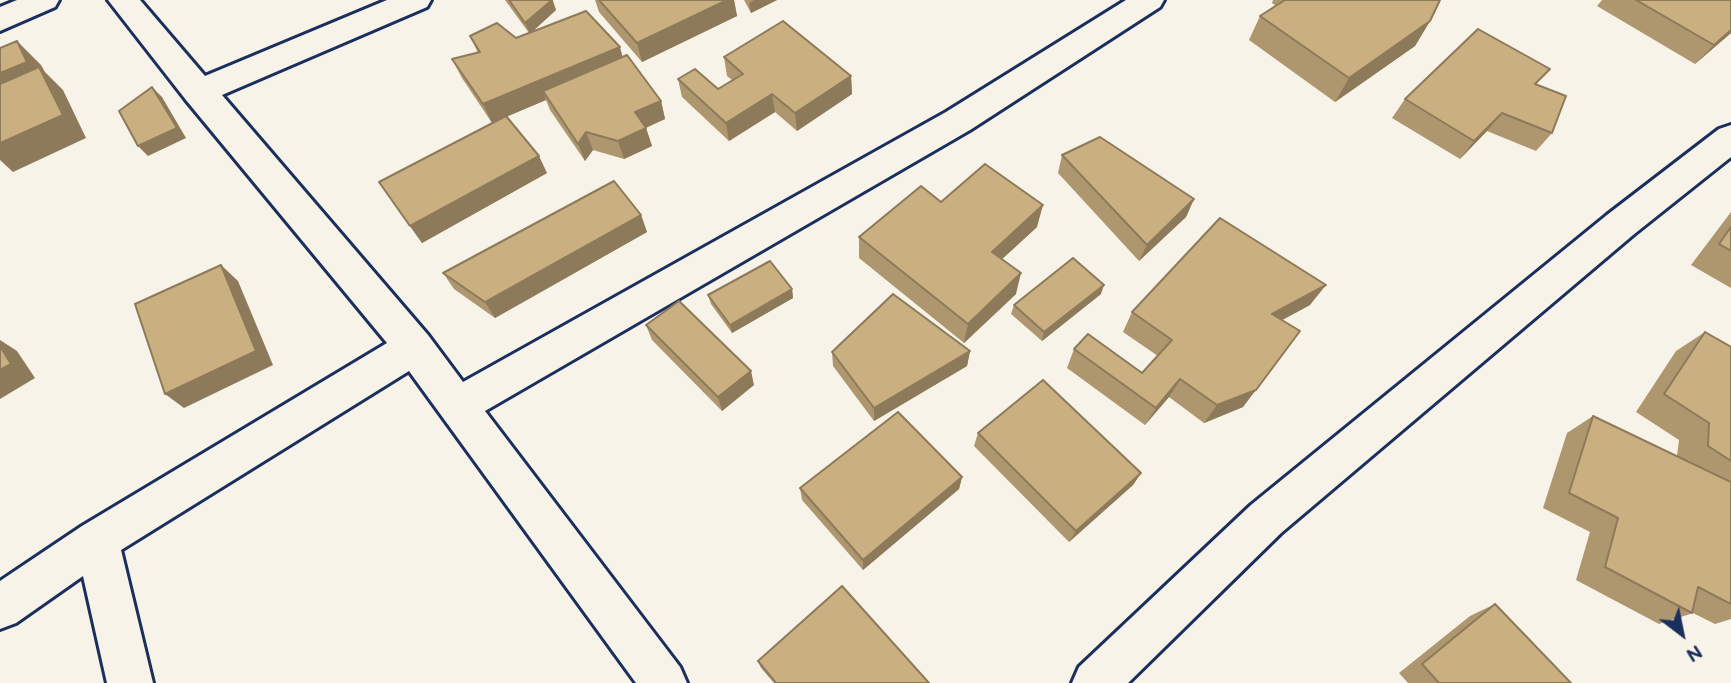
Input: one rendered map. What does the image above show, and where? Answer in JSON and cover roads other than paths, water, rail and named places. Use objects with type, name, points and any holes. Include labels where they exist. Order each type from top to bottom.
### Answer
[{"type":"street","points":[[0,20],[44,0]]},
{"type":"street","points":[[123,0],[414,347],[664,683]]},
{"type":"street","points":[[198,92],[416,0]]},
{"type":"street","points":[[458,405],[958,121],[1149,0]]},
{"type":"street","points":[[1096,683],[1266,519],[1620,225],[1731,138]]},
{"type":"street","points":[[0,607],[97,541],[414,347]]},
{"type":"street","points":[[97,541],[130,683]]}]
